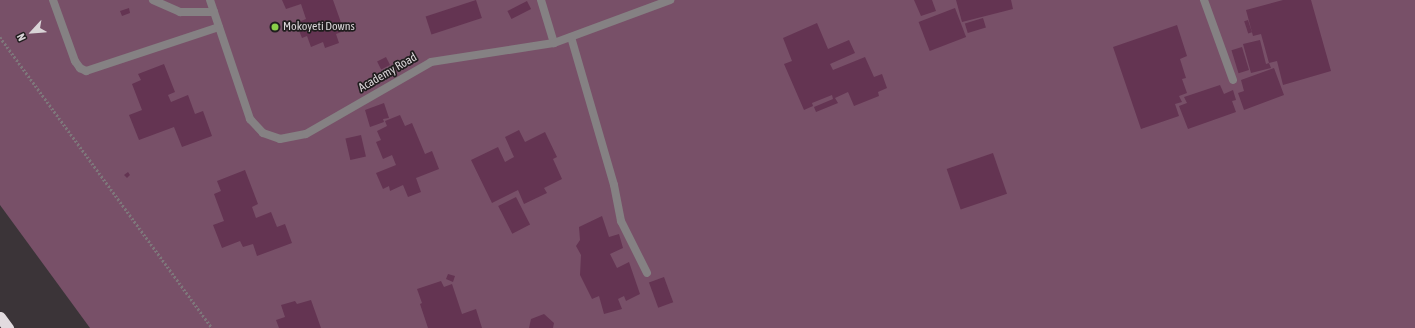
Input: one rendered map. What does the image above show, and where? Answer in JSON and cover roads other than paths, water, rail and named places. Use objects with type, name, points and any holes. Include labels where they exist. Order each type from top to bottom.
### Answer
[{"type":"highway","points":[[0,317],[8,328]]},
{"type":"street","points":[[53,0],[75,61],[80,68],[86,71],[219,27]]},
{"type":"street","points":[[153,0],[180,12],[214,12]]},
{"type":"street","name":"Academy Road","points":[[210,0],[250,119],[263,133],[280,139],[306,134],[431,62],[554,43],[670,0]]},
{"type":"street","points":[[541,0],[554,43]]},
{"type":"street","points":[[1204,0],[1233,80]]},
{"type":"street","points":[[571,37],[614,185],[620,221],[647,273]]},
{"type":"place","name":"Mokoyeti Downs","points":[[275,27]]}]
